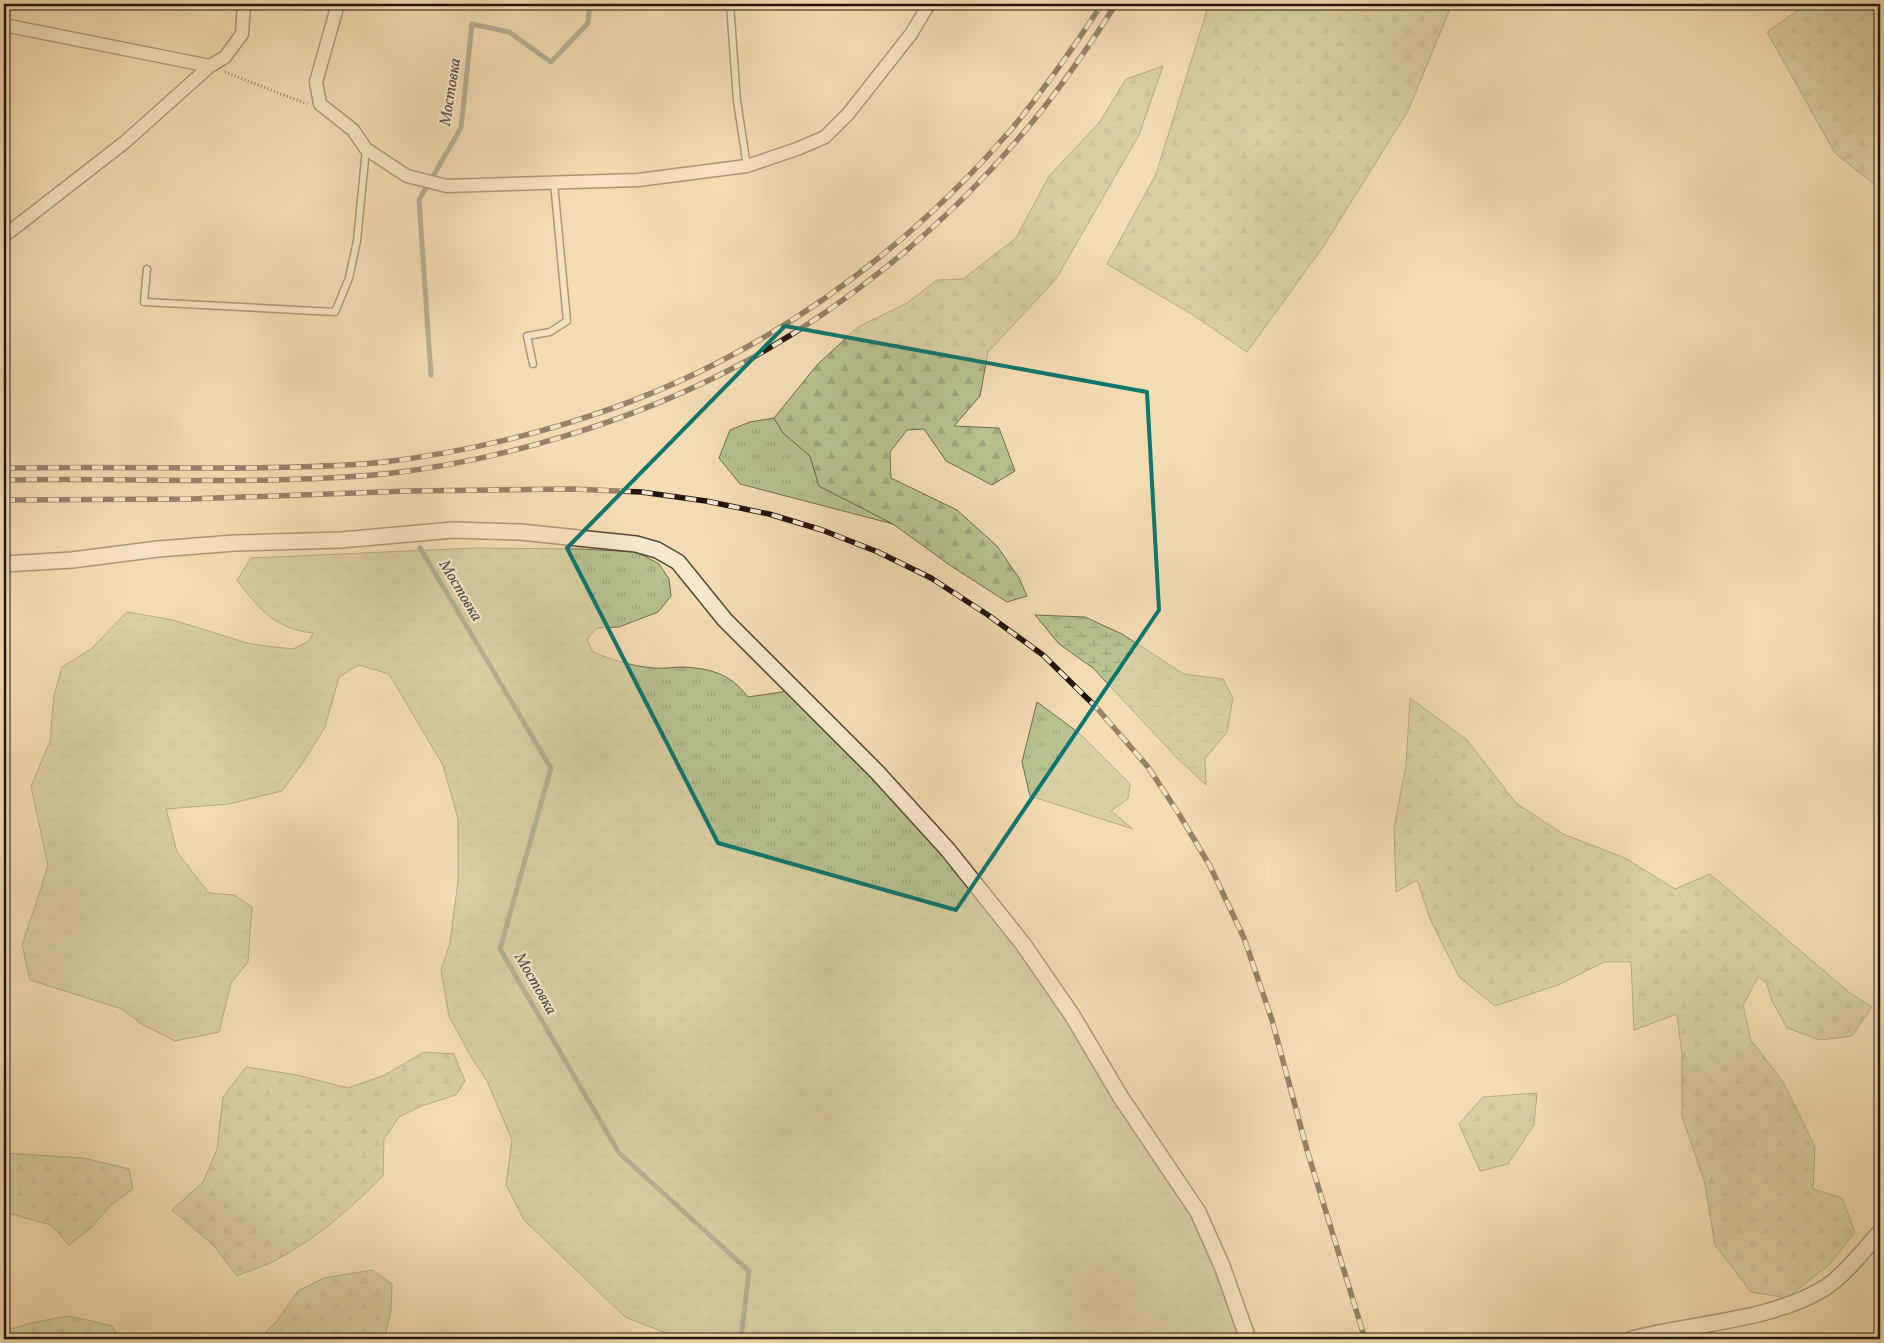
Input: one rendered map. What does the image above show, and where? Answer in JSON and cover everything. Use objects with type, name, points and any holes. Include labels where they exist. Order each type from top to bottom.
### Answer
[{"type":"street","points":[[4,236],[126,142],[210,66],[225,56],[242,34],[244,4]]},
{"type":"street","points":[[338,4],[316,82],[320,104],[353,130],[366,149],[407,176],[447,186],[638,180],[747,166],[796,149],[825,137],[848,114],[905,42],[929,4]]},
{"type":"street","points":[[4,25],[210,66]]},
{"type":"street","points":[[4,564],[72,560],[206,545],[341,540],[453,530],[520,532],[636,544],[657,550],[678,562],[725,620],[877,772],[942,842],[1023,944],[1072,1015],[1120,1096],[1198,1212],[1222,1266],[1248,1339]]},
{"type":"street","points":[[1632,1339],[1751,1315],[1798,1302],[1825,1288],[1850,1265],[1880,1232]]},
{"type":"lane","points":[[730,4],[737,101],[747,166]]},
{"type":"lane","points":[[147,269],[144,302],[335,312],[349,278],[357,241],[366,149]]},
{"type":"lane","points":[[533,364],[527,336],[550,332],[567,321],[554,183]]},
{"type":"path","points":[[210,66],[304,104],[320,104]]},
{"type":"highlighted area","points":[[785,326],[1147,392],[1159,610],[956,910],[718,843],[567,548]]},
{"type":"green space","points":[[1209,4],[1452,4],[1408,111],[1323,247],[1247,352],[1193,315],[1107,264],[1156,174]]},
{"type":"green space","points":[[1807,4],[1880,4],[1880,189],[1835,153],[1767,32]]},
{"type":"green space","points":[[1163,66],[1139,135],[1056,279],[988,352],[980,396],[954,426],[999,428],[1015,471],[992,485],[946,461],[924,429],[907,430],[890,452],[891,478],[957,510],[997,546],[1019,578],[1027,596],[1007,602],[951,566],[893,524],[819,486],[810,456],[783,433],[774,418],[817,365],[858,327],[907,303],[937,280],[963,279],[1016,238],[1049,176],[1099,123],[1126,79]]},
{"type":"green space","points":[[774,418],[783,433],[810,456],[819,486],[893,524],[740,484],[719,458],[730,430],[750,422]]},
{"type":"green space","points":[[475,548],[580,549],[637,552],[659,564],[669,579],[671,596],[658,612],[619,627],[597,628],[587,639],[593,652],[607,658],[645,667],[684,667],[712,671],[734,683],[748,697],[795,690],[1023,944],[1176,1177],[1248,1339],[678,1339],[625,1317],[524,1220],[506,1185],[512,1140],[487,1081],[470,1055],[449,1016],[441,970],[450,943],[458,881],[458,819],[443,765],[389,674],[359,665],[339,677],[325,727],[304,761],[282,791],[229,804],[166,809],[177,852],[209,893],[234,895],[252,907],[248,962],[231,983],[219,1032],[175,1041],[143,1025],[122,1009],[30,980],[22,945],[48,866],[31,786],[50,741],[54,696],[62,667],[91,649],[127,612],[173,620],[247,643],[265,646],[293,649],[309,641],[313,633],[288,627],[269,616],[237,580],[251,558]]},
{"type":"green space","points":[[1035,615],[1085,617],[1122,634],[1184,674],[1223,679],[1233,698],[1227,732],[1205,759],[1206,785],[1177,758],[1093,668],[1059,644]]},
{"type":"green space","points":[[1410,698],[1467,740],[1516,803],[1563,834],[1625,858],[1675,889],[1710,874],[1850,993],[1872,1007],[1852,1036],[1820,1040],[1787,1028],[1772,1001],[1766,982],[1758,977],[1743,1005],[1751,1040],[1783,1082],[1815,1147],[1813,1189],[1842,1198],[1855,1232],[1830,1264],[1787,1298],[1751,1292],[1715,1245],[1705,1184],[1682,1116],[1682,1055],[1677,1014],[1634,1030],[1631,962],[1604,962],[1558,985],[1495,1006],[1459,977],[1430,919],[1417,880],[1396,892],[1394,828],[1406,765]]},
{"type":"green space","points":[[1037,702],[1079,733],[1130,784],[1128,799],[1111,811],[1133,829],[1030,796],[1022,762]]},
{"type":"green space","points":[[424,1052],[454,1054],[465,1081],[456,1095],[421,1106],[399,1117],[384,1139],[383,1176],[357,1201],[316,1235],[286,1255],[237,1276],[213,1245],[172,1210],[203,1182],[217,1149],[223,1097],[246,1067],[297,1075],[348,1088],[385,1075]]},
{"type":"green space","points":[[1537,1093],[1534,1125],[1508,1164],[1480,1171],[1459,1124],[1483,1097]]},
{"type":"green space","points":[[4,1153],[84,1158],[129,1169],[133,1189],[110,1206],[92,1227],[69,1245],[51,1225],[4,1212]]},
{"type":"green space","points":[[372,1270],[392,1284],[391,1311],[384,1339],[259,1339],[277,1321],[298,1291],[324,1278]]},
{"type":"green space","points":[[70,1316],[112,1326],[119,1339],[4,1339],[4,1331],[35,1322]]},
{"type":"waterway","name":"Мостовка","points":[[431,375],[419,200],[461,128],[472,24],[509,32],[551,62],[588,23],[590,4]]},
{"type":"waterway","name":"Мостовка","points":[[420,548],[551,768],[500,949],[619,1153],[749,1271],[741,1339]]},
{"type":"railway","points":[[4,468],[245,468],[367,464],[429,456],[519,437],[609,410],[652,393],[734,354],[810,309],[881,256],[915,227],[979,165],[1009,132],[1057,70],[1102,4]]},
{"type":"railway","points":[[4,480],[289,480],[384,474],[429,468],[520,449],[612,421],[656,404],[739,365],[777,343],[853,293],[923,236],[957,205],[1032,123],[1070,73],[1116,4]]},
{"type":"railway","points":[[4,500],[190,499],[408,491],[572,489],[641,492],[706,501],[769,514],[822,530],[878,552],[931,578],[988,615],[1043,655],[1096,707],[1148,767],[1210,866],[1244,938],[1272,1020],[1307,1150],[1365,1339]]}]
